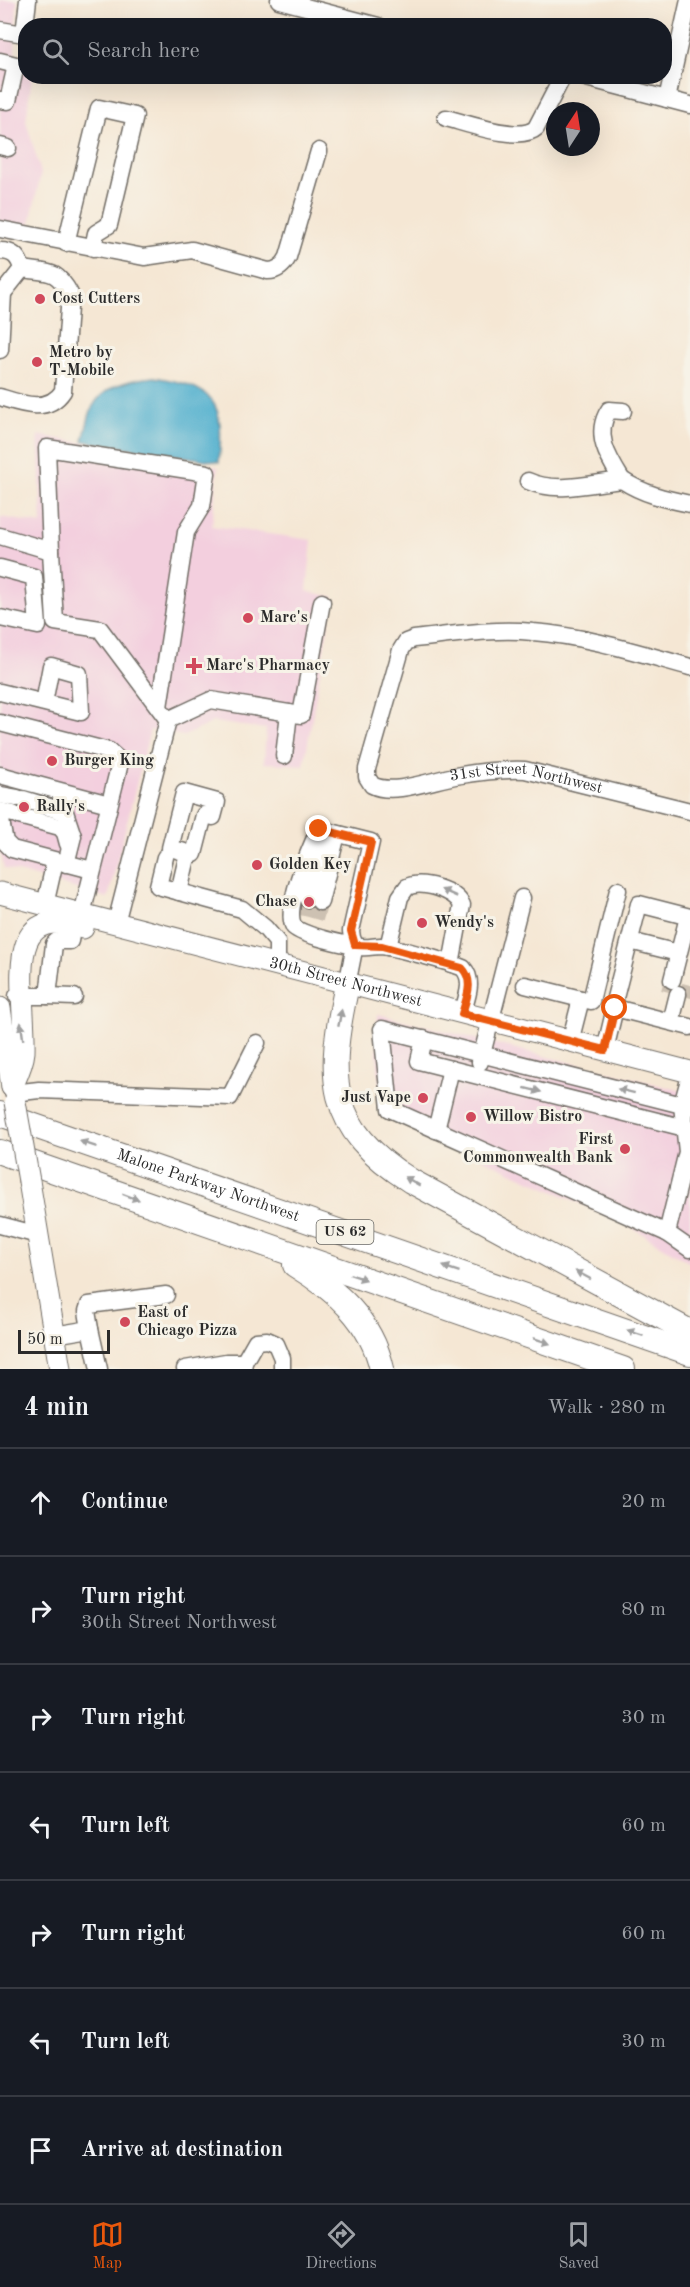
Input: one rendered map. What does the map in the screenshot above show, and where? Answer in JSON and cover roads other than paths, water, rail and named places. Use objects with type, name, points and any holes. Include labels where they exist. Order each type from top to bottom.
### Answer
[{"type":"highway","points":[[346,985],[334,1054],[336,1084],[346,1117],[373,1154],[411,1181],[690,1332]]},
{"type":"highway","name":"Malone Parkway Northwest","points":[[10,1099],[690,1353]]},
{"type":"highway","name":"US 62","points":[[0,1152],[623,1369]]},
{"type":"highway","points":[[243,1237],[309,1274],[348,1304],[368,1331],[382,1369]]},
{"type":"main road","name":"30th Street Northwest","points":[[0,893],[45,904],[77,920],[116,923],[690,1074]]},
{"type":"main road","points":[[60,1369],[29,1181],[10,1099],[3,1045],[13,940],[27,926],[38,922],[77,920]]},
{"type":"main road","points":[[8,1002],[24,1055],[10,1099]]},
{"type":"street","points":[[26,18],[28,0]]},
{"type":"street","points":[[279,0],[315,5],[354,18]]},
{"type":"street","points":[[672,76],[689,0]]},
{"type":"street","points":[[0,30],[18,33]]},
{"type":"street","points":[[0,61],[16,65],[8,102],[0,100]]},
{"type":"street","points":[[0,68],[3,75],[0,87]]},
{"type":"street","points":[[446,118],[511,134],[528,134],[536,128],[559,84]]},
{"type":"street","points":[[610,84],[690,105]]},
{"type":"street","points":[[667,99],[670,84]]},
{"type":"street","points":[[66,243],[99,108],[135,116],[109,225],[96,233],[93,248]]},
{"type":"street","points":[[0,229],[144,257],[192,250],[268,271],[274,270],[283,265],[288,257],[320,151]]},
{"type":"street","points":[[0,251],[16,256],[22,269]]},
{"type":"street","points":[[0,258],[7,256],[11,258],[17,267],[1,292],[0,350]]},
{"type":"street","points":[[1,292],[22,269]]},
{"type":"street","points":[[0,398],[44,406],[57,401],[63,391],[70,294],[63,280],[55,274],[22,269]]},
{"type":"street","points":[[623,411],[609,410],[602,432],[608,457],[622,480],[635,489],[690,504]]},
{"type":"street","points":[[116,923],[163,714],[186,532],[202,506],[207,473],[47,448],[55,622],[100,629],[163,714]]},
{"type":"street","points":[[528,481],[537,485],[558,487],[622,480]]},
{"type":"street","points":[[0,536],[51,551]]},
{"type":"street","points":[[0,568],[34,576],[38,626],[7,620]]},
{"type":"street","points":[[0,576],[22,581],[28,588],[26,609],[7,620]]},
{"type":"street","points":[[163,714],[211,700],[301,715],[322,602]]},
{"type":"street","name":"31st Street Northwest","points":[[690,666],[586,641],[532,632],[487,632],[414,639],[406,642],[401,650],[368,761],[367,777],[376,787],[388,789],[479,772],[525,770],[690,811]]},
{"type":"street","points":[[0,692],[44,703]]},
{"type":"street","points":[[284,756],[289,713]]},
{"type":"street","points":[[0,723],[109,751],[116,756],[119,764],[104,802]]},
{"type":"street","points":[[25,729],[43,743],[106,760],[108,766],[104,802],[77,920],[70,941],[57,941],[54,944],[48,996]]},
{"type":"street","points":[[0,775],[104,802]]},
{"type":"street","points":[[0,795],[20,798],[65,812],[73,837],[45,904]]},
{"type":"street","points":[[64,858],[65,833],[60,827],[7,819],[5,842],[9,847],[64,858],[88,869]]},
{"type":"street","points":[[310,900],[328,831]]},
{"type":"street","points":[[328,831],[302,867],[291,914],[294,927],[309,925],[355,945],[388,947],[462,968],[469,976],[469,987],[462,1014]]},
{"type":"street","points":[[328,831],[371,842],[351,931],[355,945],[346,985]]},
{"type":"street","points":[[179,892],[189,853]]},
{"type":"street","points":[[165,858],[158,886],[242,909],[278,942],[277,966]]},
{"type":"street","points":[[388,947],[400,897],[407,887],[419,884],[448,891],[455,894],[462,905],[451,964]]},
{"type":"street","points":[[525,985],[591,1001],[618,890]]},
{"type":"street","points":[[477,1076],[522,898]]},
{"type":"street","points":[[605,1050],[615,1008],[615,998],[639,904],[689,917],[677,989]]},
{"type":"street","points":[[615,1008],[675,1023],[682,950],[630,941]]},
{"type":"street","points":[[8,1002],[48,996],[74,997]]},
{"type":"street","points":[[570,1042],[581,999]]},
{"type":"street","points":[[686,1106],[382,1029],[390,1109],[667,1233],[690,1249]]},
{"type":"street","points":[[424,1039],[419,1061],[687,1136]]},
{"type":"street","points":[[10,1099],[39,1090],[230,1097],[257,1044]]},
{"type":"street","points":[[436,1130],[451,1069]]},
{"type":"street","points":[[667,1233],[687,1152],[686,1106],[690,1074]]},
{"type":"street","points":[[0,1225],[38,1234]]},
{"type":"street","points":[[99,1369],[87,1311],[89,1305],[166,1295]]},
{"type":"street","points":[[54,1335],[90,1329]]},
{"type":"street","points":[[185,1369],[226,1362],[244,1365],[256,1341],[267,1340],[276,1344],[282,1358],[282,1369]]},
{"type":"water","points":[[154,377],[191,386],[212,400],[220,424],[219,462],[83,441],[92,408],[103,394],[137,379]]},
{"type":"tunnel","points":[[304,916],[308,899]]},
{"type":"tunnel","points":[[315,919],[320,902]]},
{"type":"tunnel","points":[[669,992],[672,980]]},
{"type":"tunnel","points":[[687,997],[690,985]]},
{"type":"place","name":"Cost Cutters","points":[[40,299]]},
{"type":"place","name":"Metro by T-Mobile","points":[[37,362]]},
{"type":"place","name":"Marc's","points":[[248,618]]},
{"type":"place","name":"Marc's Pharmacy","points":[[194,666]]},
{"type":"place","name":"Burger King","points":[[52,761]]},
{"type":"place","name":"Rally's","points":[[24,807]]},
{"type":"place","name":"Golden Key","points":[[257,865]]},
{"type":"place","name":"Chase","points":[[309,902]]},
{"type":"place","name":"Wendy's","points":[[422,923]]},
{"type":"place","name":"Just Vape","points":[[423,1098]]},
{"type":"place","name":"Willow Bistro","points":[[471,1117]]},
{"type":"place","name":"First Commonwealth Bank","points":[[625,1149]]},
{"type":"place","name":"East of Chicago Pizza","points":[[125,1322]]}]
